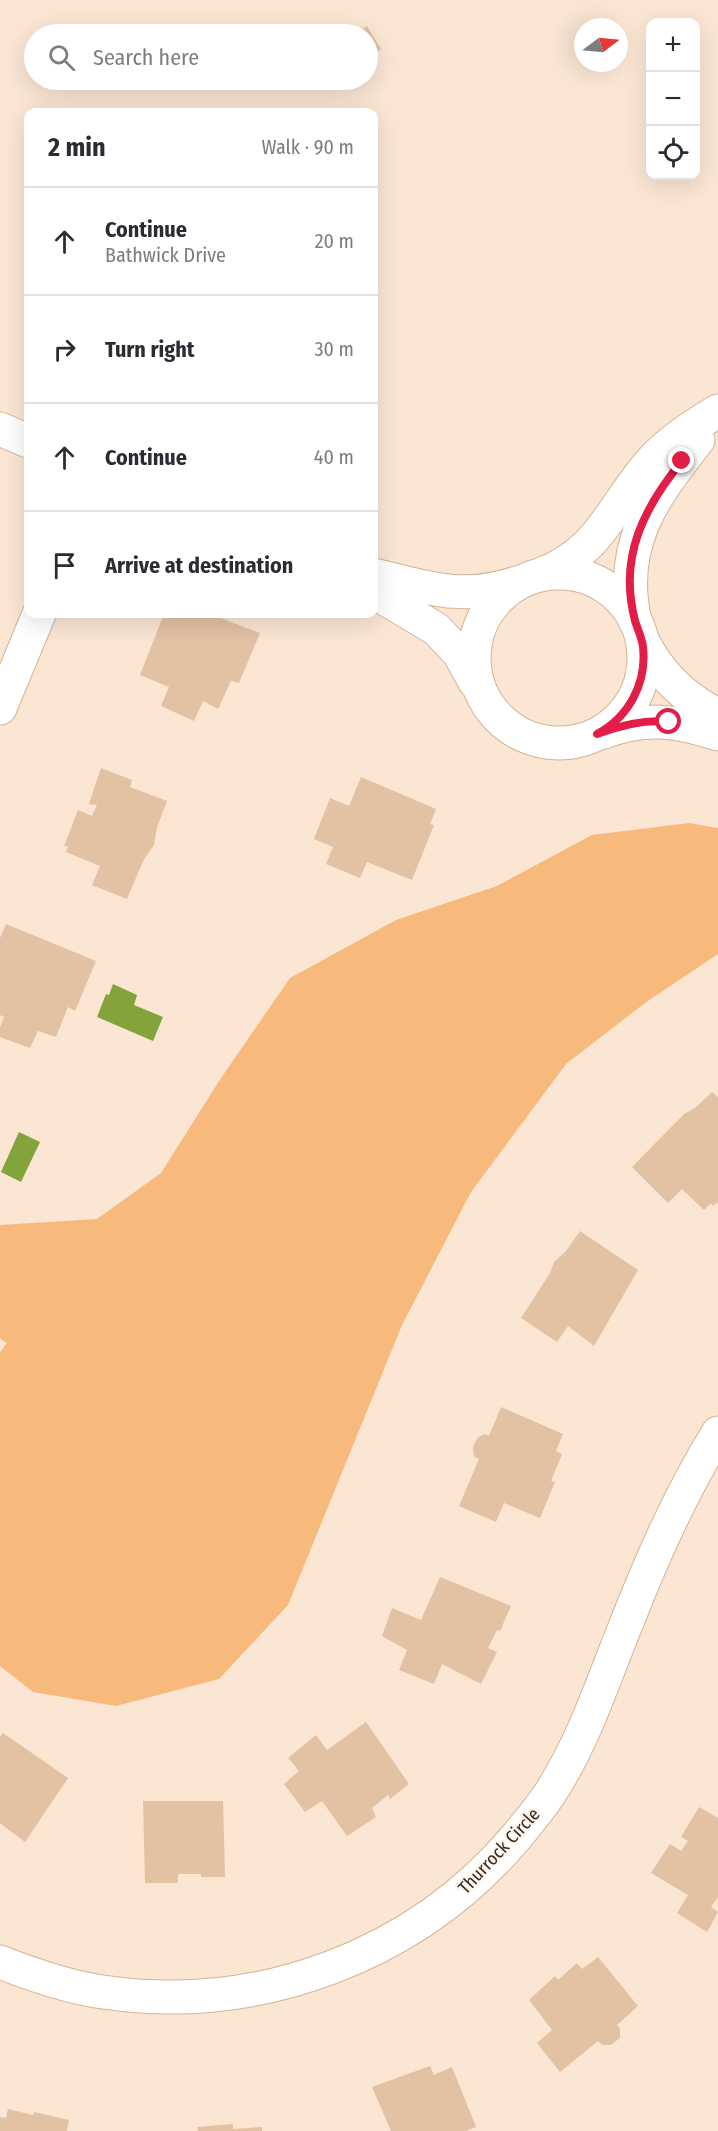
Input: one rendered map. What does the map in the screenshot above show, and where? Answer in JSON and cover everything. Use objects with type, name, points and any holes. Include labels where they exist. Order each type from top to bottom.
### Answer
[{"type":"street","points":[[484,698],[474,659],[479,631],[485,617],[499,597],[530,579],[561,566],[583,551],[603,529],[639,477],[660,452],[683,433],[718,413]]},
{"type":"street","points":[[597,734],[620,717],[631,703],[637,691],[644,662],[630,579],[636,539],[657,495],[718,413]]},
{"type":"street","points":[[0,429],[24,439]]},
{"type":"street","points":[[378,576],[437,591],[462,593],[493,590],[530,579],[562,573],[594,580],[611,591],[624,604],[660,668],[676,687],[699,705],[718,715]]},
{"type":"street","points":[[378,593],[421,619],[450,642],[459,653],[484,698],[504,722],[530,738],[560,743],[583,740],[632,723],[662,721],[718,734]]},
{"type":"street","points":[[0,708],[37,618]]},
{"type":"street","name":"Thurrock Circle","points":[[0,1962],[65,1984],[102,1992],[172,1997],[212,1995],[269,1986],[336,1967],[364,1955],[427,1920],[483,1873],[532,1818],[554,1788],[590,1716],[631,1611],[674,1513],[696,1468],[718,1433]]},
{"type":"shaded area","points":[[689,823],[718,828],[718,954],[645,1003],[566,1064],[471,1192],[402,1325],[288,1605],[219,1679],[116,1706],[33,1692],[0,1666],[0,1352],[7,1343],[0,1338],[0,1225],[97,1219],[161,1173],[221,1078],[290,978],[396,920],[497,886],[592,835]]},
{"type":"shaded area","points":[[113,984],[137,995],[134,1005],[163,1017],[153,1041],[97,1017],[106,994],[109,995]]},
{"type":"shaded area","points":[[19,1132],[40,1142],[21,1182],[1,1172]]},
{"type":"building","points":[[162,618],[221,618],[260,633],[239,683],[231,681],[218,709],[203,701],[194,721],[161,706],[169,687],[140,675]]},
{"type":"building","points":[[101,768],[132,780],[130,787],[167,801],[157,827],[154,845],[144,859],[127,899],[92,885],[100,866],[66,852],[68,846],[64,846],[78,810],[92,816],[97,805],[89,804]]},
{"type":"building","points":[[361,777],[436,809],[430,824],[434,825],[412,880],[367,862],[360,878],[326,864],[333,847],[314,839],[330,798],[349,806]]},
{"type":"building","points":[[6,924],[96,961],[75,1011],[68,1007],[56,1037],[38,1031],[30,1048],[0,1037],[0,1027],[4,1017],[0,1015],[0,938]]},
{"type":"building","points":[[712,1092],[718,1097],[718,1202],[713,1206],[711,1203],[704,1210],[682,1189],[668,1203],[632,1167],[684,1114],[695,1108]]},
{"type":"building","points":[[580,1231],[638,1270],[594,1346],[568,1326],[557,1342],[521,1318],[550,1273],[554,1262],[566,1251]]},
{"type":"building","points":[[501,1407],[563,1434],[556,1451],[562,1454],[551,1481],[555,1482],[540,1518],[504,1503],[496,1522],[459,1506],[479,1459],[474,1457],[473,1447],[478,1437],[485,1434],[489,1436]]},
{"type":"building","points":[[440,1577],[511,1606],[500,1631],[497,1630],[488,1648],[497,1652],[481,1684],[442,1664],[434,1684],[399,1670],[407,1650],[382,1636],[392,1608],[421,1620]]},
{"type":"building","points":[[366,1722],[409,1784],[390,1799],[388,1795],[372,1808],[376,1817],[347,1836],[322,1801],[305,1812],[284,1784],[299,1771],[288,1758],[316,1735],[327,1750]]},
{"type":"building","points":[[3,1733],[68,1778],[25,1842],[0,1823],[0,1737]]},
{"type":"building","points":[[143,1801],[223,1801],[225,1877],[178,1874],[178,1883],[145,1883]]},
{"type":"building","points":[[699,1807],[718,1818],[718,1897],[711,1907],[718,1912],[707,1932],[677,1913],[688,1895],[651,1873],[670,1844],[681,1851],[688,1841],[681,1837]]},
{"type":"building","points":[[598,1957],[638,2006],[617,2025],[620,2029],[620,2038],[611,2045],[602,2045],[598,2041],[560,2072],[537,2043],[552,2030],[529,2000],[555,1976],[558,1980],[577,1963],[582,1969]]},
{"type":"building","points":[[430,2066],[434,2075],[452,2067],[476,2127],[466,2131],[391,2131],[372,2087]]},
{"type":"building","points":[[8,2109],[69,2120],[67,2131],[0,2131],[0,2117],[6,2118]]},
{"type":"building","points":[[233,2124],[233,2129],[262,2127],[262,2131],[198,2131],[197,2127]]},
{"type":"route","points":[[669,722],[632,723],[597,734],[608,728],[624,713],[633,700],[640,683],[644,662],[642,639],[636,622],[630,586],[632,559],[636,539],[647,513],[682,461]]}]
